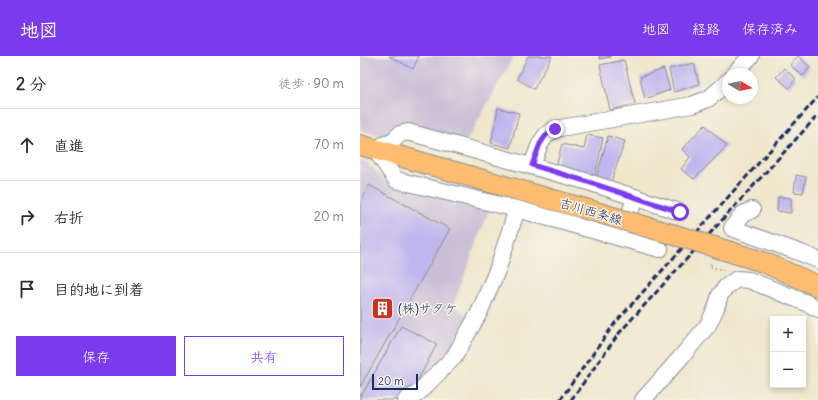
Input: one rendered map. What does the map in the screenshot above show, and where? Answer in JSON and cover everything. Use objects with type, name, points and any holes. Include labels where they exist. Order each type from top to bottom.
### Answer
[{"type":"main road","name":"吉川西条線","points":[[367,147],[692,240],[756,260],[810,283]]},
{"type":"street","points":[[740,68],[751,56]]},
{"type":"street","points":[[532,165],[540,144],[546,135],[555,129],[692,105],[708,100],[722,87]]},
{"type":"street","points":[[660,249],[517,209],[396,180],[367,147],[394,140],[400,134],[408,132],[532,165],[680,212]]},
{"type":"street","points":[[623,238],[635,197]]},
{"type":"street","points":[[406,400],[417,394],[454,357],[479,313],[498,268],[517,209]]},
{"type":"street","points":[[752,210],[743,214],[732,228],[818,260]]},
{"type":"street","points":[[743,279],[756,236]]},
{"type":"street","points":[[643,400],[708,325],[720,295],[726,287],[737,279],[755,282],[818,309]]},
{"type":"shaded area","points":[[360,56],[514,56],[467,141],[412,126],[381,135],[360,130]]},
{"type":"shaded area","name":"(株)サタケ","points":[[360,161],[366,162],[390,185],[489,210],[453,305],[468,316],[445,358],[400,400],[360,400]]},
{"type":"building","points":[[389,56],[419,56],[413,69]]},
{"type":"building","points":[[528,56],[552,56],[534,89],[517,79]]},
{"type":"building","points":[[599,56],[611,56],[611,57],[600,59]]},
{"type":"building","points":[[798,56],[810,67],[803,76],[790,65]]},
{"type":"building","points":[[624,60],[635,104],[610,110],[600,65]]},
{"type":"building","points":[[694,63],[699,84],[674,92],[669,69]]},
{"type":"building","points":[[784,68],[796,79],[789,88],[776,77]]},
{"type":"building","points":[[664,69],[670,90],[645,99],[640,77]]},
{"type":"building","points":[[498,108],[519,113],[510,148],[491,143]]},
{"type":"building","points":[[705,125],[727,146],[694,179],[681,169],[690,157],[682,149]]},
{"type":"building","points":[[587,135],[603,138],[595,176],[556,167],[562,144],[584,149]]},
{"type":"building","points":[[608,136],[625,141],[611,182],[596,179]]},
{"type":"building","points":[[796,175],[806,177],[803,193],[794,192]]},
{"type":"building","name":"(株)サタケ","points":[[369,185],[450,229],[360,387],[360,204]]},
{"type":"building","points":[[778,197],[791,198],[791,213],[777,211]]},
{"type":"building","points":[[401,326],[437,344],[411,393],[398,400],[360,400],[360,395],[363,393]]},
{"type":"railway","points":[[560,400],[615,323],[818,97]]},
{"type":"railway","points":[[571,400],[620,332],[818,115]]},
{"type":"place","name":"(株)サタケ","points":[[382,308]]},
{"type":"route","points":[[555,129],[546,135],[540,144],[532,165],[680,212]]}]
